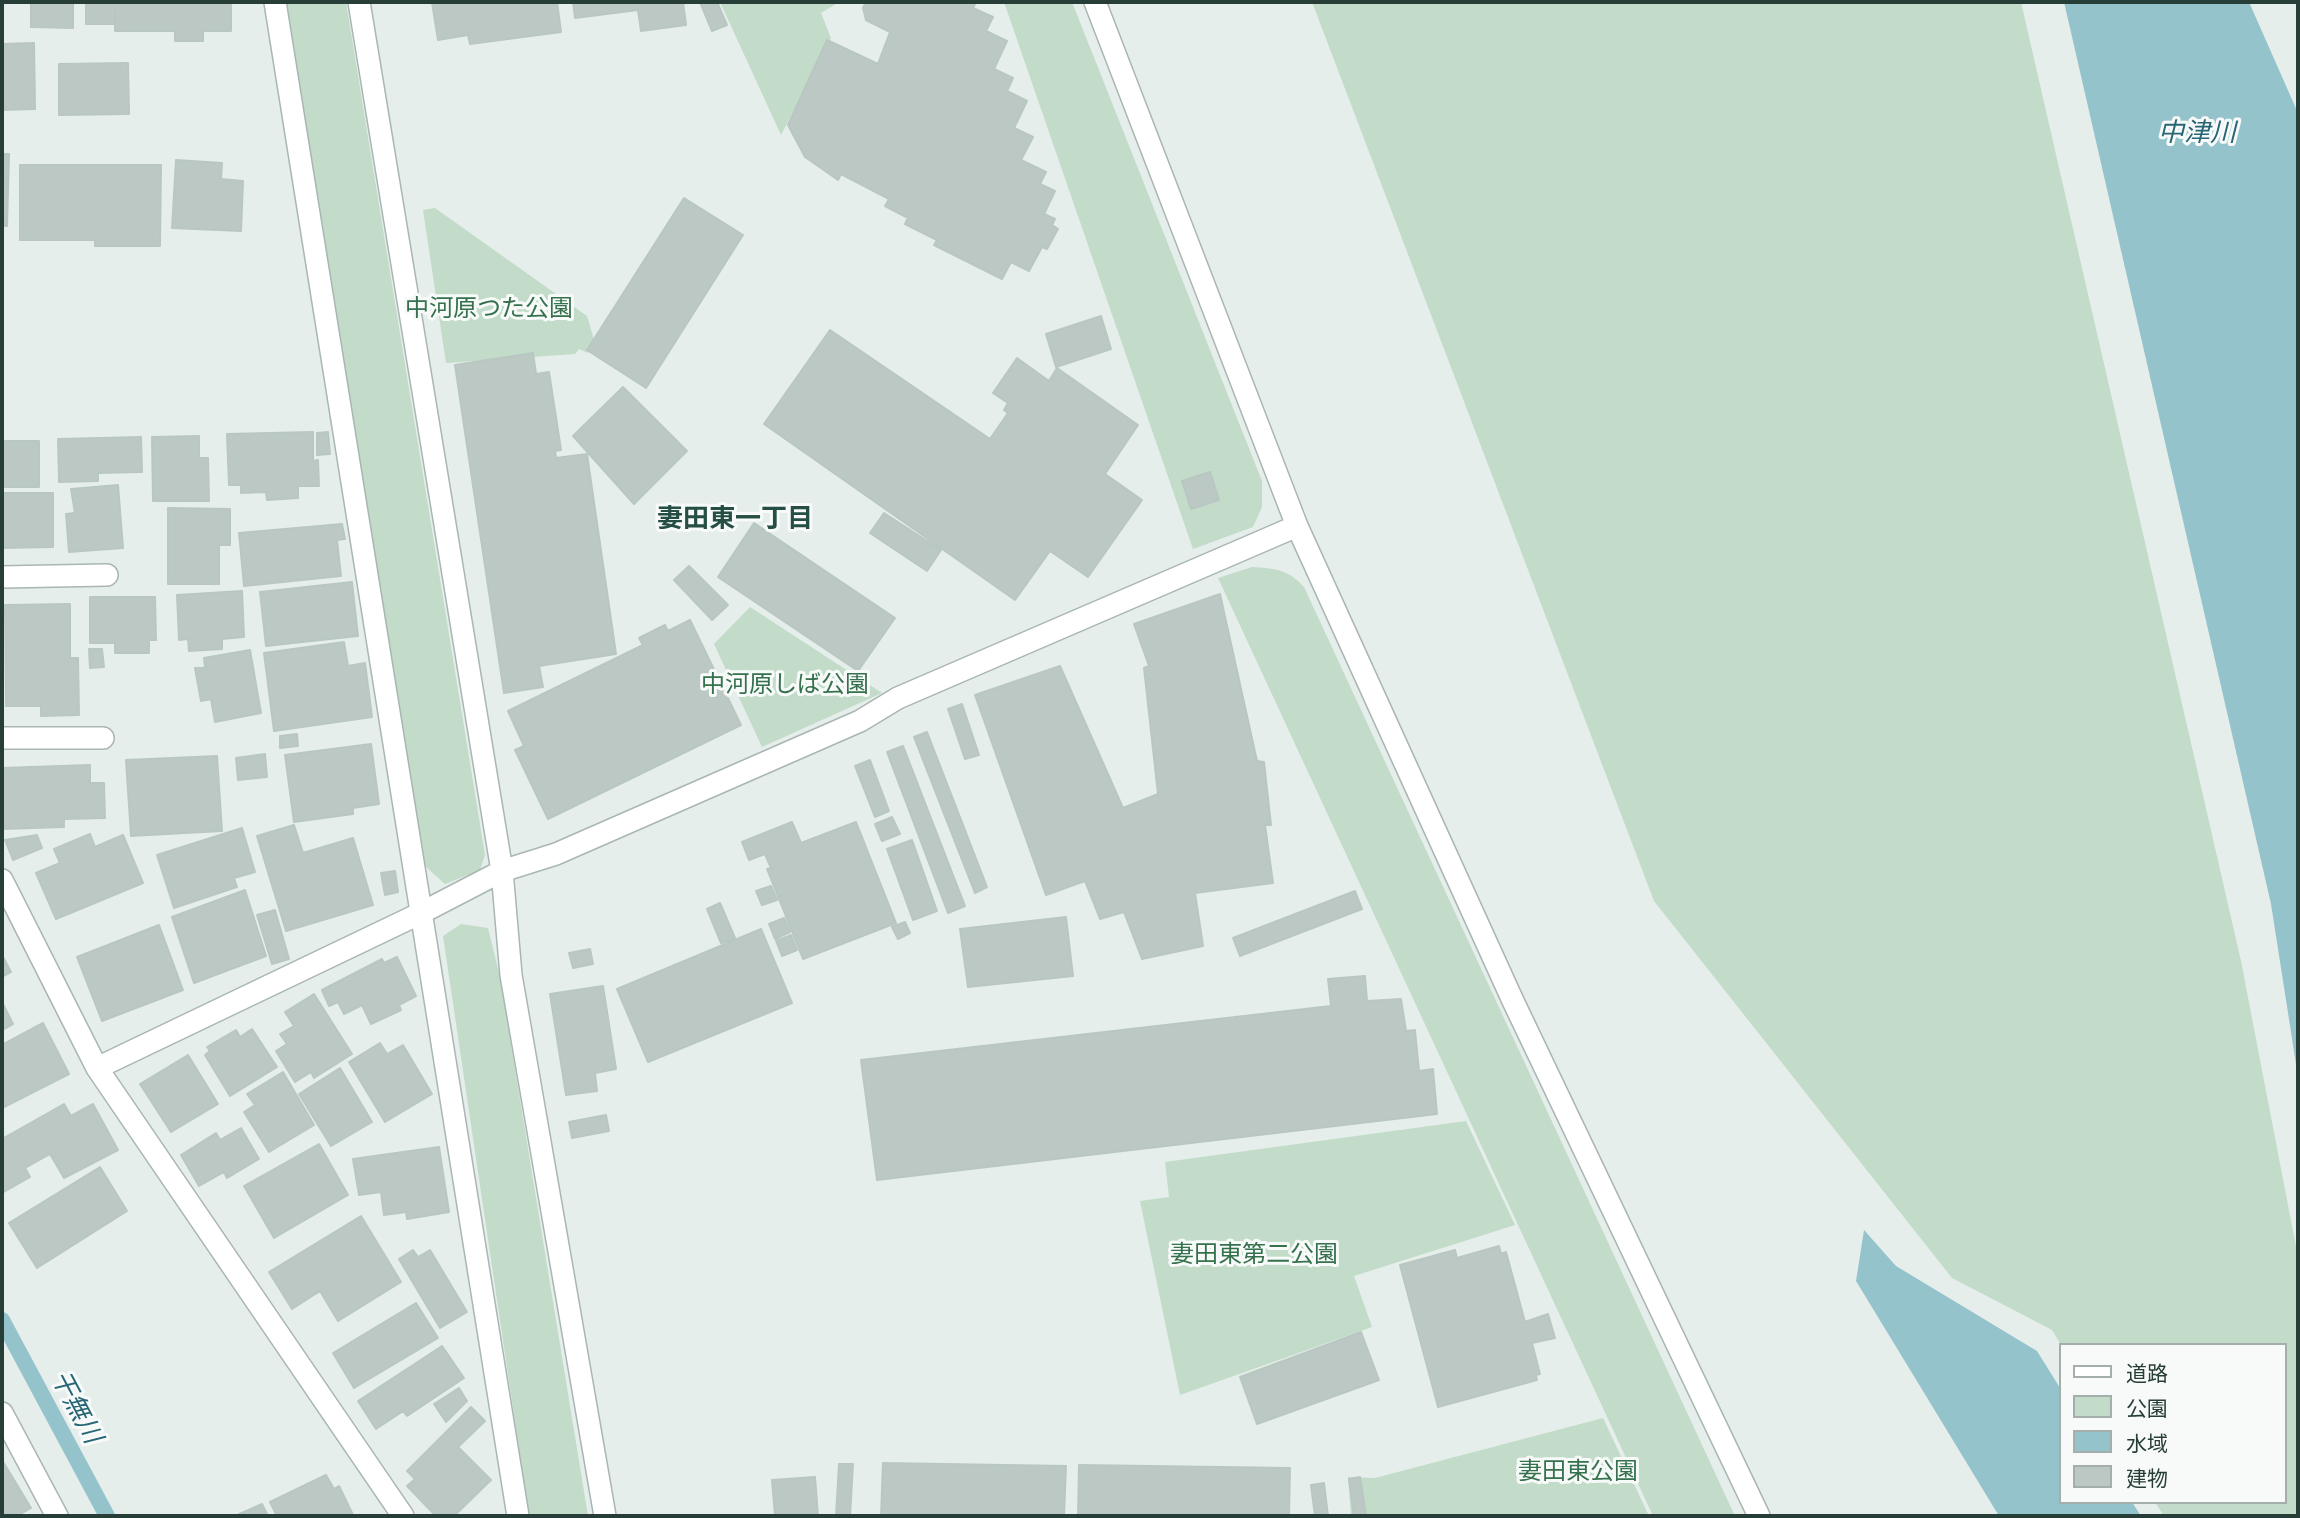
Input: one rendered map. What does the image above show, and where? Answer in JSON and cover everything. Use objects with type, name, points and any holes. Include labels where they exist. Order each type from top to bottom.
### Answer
[{"type":"street","points":[[275,2],[518,1516]]},
{"type":"street","points":[[359,2],[502,871],[511,975],[605,1516]]},
{"type":"street","points":[[1095,2],[1297,526],[1513,1001],[1759,1516]]},
{"type":"street","points":[[97,1068],[421,914],[502,871],[556,854],[860,721],[898,698],[1297,526]]},
{"type":"street","points":[[2,578],[107,575]]},
{"type":"street","points":[[2,738],[103,738]]},
{"type":"street","points":[[2,880],[97,1068],[403,1516]]},
{"type":"street","points":[[2,1413],[57,1516]]},
{"type":"green space","points":[[286,2],[346,2],[485,855],[480,870],[445,884],[425,866]]},
{"type":"green space","points":[[720,2],[836,4],[821,13],[831,38],[781,135]]},
{"type":"green space","points":[[1004,2],[1072,2],[1262,481],[1262,507],[1253,527],[1193,549]]},
{"type":"green space","points":[[1312,2],[2021,2],[2241,961],[2298,1257],[2298,1516],[2164,1516],[2156,1504],[2286,1504],[2286,1343],[2060,1343],[2052,1330],[1952,1278],[1654,901]]},
{"type":"green space","name":"中河原つた公園","points":[[435,208],[587,316],[595,343],[588,353],[579,349],[575,354],[446,363],[423,210]]},
{"type":"green space","points":[[1252,567],[1281,571],[1304,587],[1735,1516],[1653,1516],[1218,578]]},
{"type":"green space","name":"中河原しば公園","points":[[750,607],[882,693],[762,747],[714,644]]},
{"type":"green space","points":[[461,924],[488,928],[500,977],[588,1516],[529,1516],[443,936]]},
{"type":"green space","name":"妻田東第二公園","points":[[1466,1121],[1515,1225],[1354,1276],[1372,1327],[1180,1395],[1140,1201],[1169,1197],[1165,1162]]},
{"type":"green space","name":"妻田東公園","points":[[1603,1418],[1649,1516],[1351,1516],[1348,1477],[1375,1478]]},
{"type":"water","name":"中津川","points":[[2064,2],[2249,2],[2298,113],[2298,1077],[2271,904]]},
{"type":"water","points":[[1864,1230],[1896,1266],[2037,1351],[2058,1385],[2058,1504],[2133,1504],[2141,1516],[1999,1516],[1856,1281]]},
{"type":"building","points":[[31,2],[73,2],[73,28],[31,27]]},
{"type":"building","points":[[86,2],[115,2],[115,24],[86,24]]},
{"type":"building","points":[[115,2],[231,2],[231,31],[203,31],[203,41],[175,41],[175,31],[115,31]]},
{"type":"building","points":[[432,2],[557,2],[561,32],[470,44],[468,35],[438,40]]},
{"type":"building","points":[[573,2],[683,2],[686,25],[641,31],[638,10],[575,18]]},
{"type":"building","points":[[700,2],[717,2],[727,25],[712,31]]},
{"type":"building","points":[[866,2],[976,2],[973,8],[993,17],[986,31],[1007,41],[994,69],[1013,78],[1007,91],[1027,101],[1014,128],[1033,137],[1021,160],[1046,172],[1040,184],[1055,191],[1044,214],[1055,219],[1052,225],[1058,229],[1047,249],[1042,247],[1029,271],[1011,262],[1002,279],[934,245],[937,240],[905,224],[908,218],[885,206],[889,199],[841,174],[838,180],[805,157],[788,125],[827,40],[878,64],[890,32],[866,20],[863,8]]},
{"type":"building","points":[[34,43],[35,109],[2,110],[2,44]]},
{"type":"building","points":[[128,63],[129,114],[59,115],[59,64]]},
{"type":"building","points":[[2,154],[9,154],[7,226],[2,226]]},
{"type":"building","points":[[176,160],[222,163],[221,179],[243,181],[241,231],[172,228]]},
{"type":"building","points":[[20,165],[161,165],[160,246],[95,246],[95,240],[20,240]]},
{"type":"building","points":[[684,198],[743,235],[646,388],[587,350]]},
{"type":"building","points":[[1101,316],[1111,349],[1056,367],[1046,334]]},
{"type":"building","points":[[830,330],[990,439],[1008,413],[1004,410],[1008,403],[993,393],[1017,358],[1049,381],[1057,368],[1138,425],[1105,474],[1142,500],[1088,577],[1050,551],[1015,600],[764,424]]},
{"type":"building","points":[[533,353],[536,374],[549,372],[561,450],[555,451],[556,458],[587,454],[616,654],[539,666],[543,687],[504,693],[455,365]]},
{"type":"building","points":[[623,387],[687,451],[634,504],[573,436]]},
{"type":"building","points":[[313,432],[313,461],[318,460],[319,486],[298,486],[298,498],[267,500],[266,492],[241,493],[241,485],[229,485],[227,434]]},
{"type":"building","points":[[328,432],[330,454],[317,455],[317,433]]},
{"type":"building","points":[[199,436],[199,458],[208,458],[209,501],[153,501],[152,437]]},
{"type":"building","points":[[141,437],[142,472],[98,473],[98,481],[59,482],[58,439]]},
{"type":"building","points":[[2,441],[39,441],[39,487],[2,487]]},
{"type":"building","points":[[1210,472],[1219,500],[1191,509],[1182,481]]},
{"type":"building","points":[[118,485],[123,548],[69,552],[66,514],[75,513],[71,489]]},
{"type":"building","points":[[2,493],[53,493],[53,547],[2,548]]},
{"type":"building","points":[[168,508],[230,509],[230,545],[219,545],[219,584],[168,584]]},
{"type":"building","points":[[884,513],[941,550],[927,571],[870,533]]},
{"type":"building","points":[[754,523],[895,618],[858,671],[718,577]]},
{"type":"building","points":[[342,524],[345,539],[337,540],[341,576],[244,586],[239,533]]},
{"type":"building","points":[[689,566],[728,605],[712,620],[674,580]]},
{"type":"building","points":[[352,582],[358,636],[266,646],[260,592]]},
{"type":"building","points":[[242,591],[244,637],[222,639],[222,649],[189,651],[188,639],[179,640],[177,595]]},
{"type":"building","points":[[1220,594],[1257,761],[1264,762],[1271,825],[1265,825],[1273,883],[1195,893],[1203,946],[1142,959],[1124,912],[1100,919],[1085,881],[1046,895],[975,695],[1060,666],[1123,808],[1158,794],[1144,668],[1149,666],[1134,624]]},
{"type":"building","points":[[90,597],[155,597],[156,640],[149,640],[149,653],[115,653],[115,643],[90,643]]},
{"type":"building","points":[[70,604],[70,658],[78,658],[79,715],[41,716],[41,706],[6,706],[5,605]]},
{"type":"building","points":[[690,620],[741,725],[548,819],[515,750],[524,746],[508,711],[643,645],[639,638],[665,625],[668,631]]},
{"type":"building","points":[[344,642],[348,666],[365,663],[372,717],[274,731],[264,653]]},
{"type":"building","points":[[89,649],[102,649],[104,667],[90,668]]},
{"type":"building","points":[[250,650],[261,713],[215,722],[211,699],[201,701],[195,668],[205,668],[204,658]]},
{"type":"building","points":[[962,704],[979,755],[965,759],[948,709]]},
{"type":"building","points":[[927,732],[987,887],[975,893],[914,737]]},
{"type":"building","points":[[297,734],[298,746],[280,748],[280,736]]},
{"type":"building","points":[[371,744],[379,804],[353,808],[353,814],[294,822],[285,755]]},
{"type":"building","points":[[903,746],[965,906],[948,913],[887,752]]},
{"type":"building","points":[[265,754],[267,777],[238,780],[236,758]]},
{"type":"building","points":[[217,756],[222,831],[131,836],[126,760]]},
{"type":"building","points":[[870,760],[889,811],[875,817],[855,766]]},
{"type":"building","points":[[90,765],[90,783],[104,783],[105,818],[64,819],[64,827],[2,829],[2,768]]},
{"type":"building","points":[[892,817],[900,834],[882,841],[875,824]]},
{"type":"building","points":[[792,822],[801,843],[856,822],[896,923],[803,959],[767,869],[771,868],[765,854],[749,860],[742,842]]},
{"type":"building","points":[[294,825],[303,853],[353,838],[373,905],[286,931],[257,836]]},
{"type":"building","points":[[242,828],[255,872],[234,878],[237,887],[174,908],[157,855]]},
{"type":"building","points":[[90,834],[95,847],[123,835],[143,883],[56,919],[36,873],[60,863],[54,849]]},
{"type":"building","points":[[37,835],[42,848],[13,860],[5,840]]},
{"type":"building","points":[[912,840],[937,911],[913,920],[887,849]]},
{"type":"building","points":[[395,871],[398,892],[385,895],[381,873]]},
{"type":"building","points":[[771,886],[777,900],[762,905],[756,891]]},
{"type":"building","points":[[245,890],[266,956],[194,983],[172,917]]},
{"type":"building","points":[[1355,891],[1362,909],[1240,956],[1233,938]]},
{"type":"building","points":[[720,903],[735,938],[721,943],[707,909]]},
{"type":"building","points":[[275,910],[289,959],[272,964],[257,915]]},
{"type":"building","points":[[1066,917],[1073,976],[968,987],[960,929]]},
{"type":"building","points":[[784,918],[790,932],[775,939],[769,924]]},
{"type":"building","points":[[905,922],[910,933],[898,939],[892,927]]},
{"type":"building","points":[[159,925],[183,990],[102,1021],[77,957]]},
{"type":"building","points":[[761,929],[792,1003],[648,1062],[617,989]]},
{"type":"building","points":[[791,935],[797,950],[782,956],[776,941]]},
{"type":"building","points":[[590,949],[593,964],[573,968],[569,953]]},
{"type":"building","points":[[2,955],[11,972],[2,977]]},
{"type":"building","points":[[397,957],[416,996],[399,1005],[401,1010],[371,1024],[362,1005],[344,1014],[338,1002],[329,1006],[322,990],[382,959],[384,963]]},
{"type":"building","points":[[1365,976],[1367,1001],[1401,999],[1406,1031],[1415,1030],[1419,1071],[1433,1069],[1437,1114],[877,1180],[861,1060],[1331,1006],[1328,979]]},
{"type":"building","points":[[603,986],[616,1069],[595,1073],[597,1091],[566,1095],[550,994]]},
{"type":"building","points":[[314,994],[352,1054],[314,1078],[311,1072],[295,1082],[276,1051],[287,1044],[280,1034],[294,1026],[285,1012]]},
{"type":"building","points":[[2,1002],[13,1024],[2,1030]]},
{"type":"building","points":[[43,1023],[69,1074],[2,1108],[2,1045]]},
{"type":"building","points":[[252,1029],[277,1067],[230,1096],[205,1055],[210,1051],[207,1047],[236,1030],[240,1037]]},
{"type":"building","points":[[380,1043],[387,1054],[403,1045],[432,1094],[385,1122],[349,1062]]},
{"type":"building","points":[[188,1055],[218,1104],[171,1132],[140,1084]]},
{"type":"building","points":[[340,1068],[372,1122],[331,1146],[299,1094]]},
{"type":"building","points":[[283,1072],[314,1125],[269,1152],[244,1112],[255,1105],[247,1094]]},
{"type":"building","points":[[64,1104],[71,1116],[93,1104],[118,1150],[64,1178],[50,1154],[25,1168],[30,1177],[2,1193],[2,1139]]},
{"type":"building","points":[[606,1115],[609,1131],[572,1138],[569,1122]]},
{"type":"building","points":[[241,1128],[259,1159],[227,1178],[224,1172],[199,1186],[181,1155],[216,1133],[220,1140]]},
{"type":"building","points":[[319,1144],[348,1195],[274,1238],[244,1186]]},
{"type":"building","points":[[439,1147],[449,1212],[407,1219],[406,1212],[384,1215],[381,1192],[359,1195],[353,1159]]},
{"type":"building","points":[[100,1167],[127,1211],[37,1268],[9,1223]]},
{"type":"building","points":[[361,1216],[401,1282],[338,1321],[320,1291],[292,1309],[269,1272]]},
{"type":"building","points":[[1499,1246],[1501,1254],[1506,1252],[1525,1322],[1548,1314],[1555,1338],[1532,1343],[1540,1374],[1536,1375],[1537,1380],[1438,1407],[1400,1265],[1455,1250],[1457,1258]]},
{"type":"building","points":[[413,1250],[418,1257],[430,1250],[467,1312],[440,1328],[399,1259]]},
{"type":"building","points":[[416,1303],[438,1338],[354,1388],[333,1353]]},
{"type":"building","points":[[1361,1332],[1379,1380],[1257,1424],[1240,1377]]},
{"type":"building","points":[[442,1346],[464,1378],[407,1416],[403,1411],[376,1429],[358,1401]]},
{"type":"building","points":[[459,1388],[467,1401],[446,1422],[434,1404]]},
{"type":"building","points":[[471,1407],[485,1421],[458,1447],[491,1480],[454,1516],[436,1516],[407,1486],[415,1479],[407,1471]]},
{"type":"building","points":[[2,1460],[31,1508],[17,1516],[2,1516]]},
{"type":"building","points":[[883,1463],[1066,1466],[1064,1516],[881,1516]]},
{"type":"building","points":[[839,1464],[853,1464],[850,1516],[836,1516]]},
{"type":"building","points":[[1079,1465],[1290,1468],[1289,1516],[1078,1516]]},
{"type":"building","points":[[326,1475],[334,1489],[339,1486],[353,1515],[277,1516],[270,1502]]},
{"type":"building","points":[[815,1477],[818,1516],[775,1516],[772,1480]]},
{"type":"building","points":[[1360,1477],[1366,1516],[1354,1516],[1349,1479]]},
{"type":"building","points":[[1324,1483],[1328,1516],[1315,1516],[1311,1485]]},
{"type":"building","points":[[262,1504],[268,1516],[235,1516]]},
{"type":"waterway","name":"干無川","points":[[2,1320],[107,1516]]},
{"type":"district","name":"妻田東一丁目","points":[[735,519]]}]
